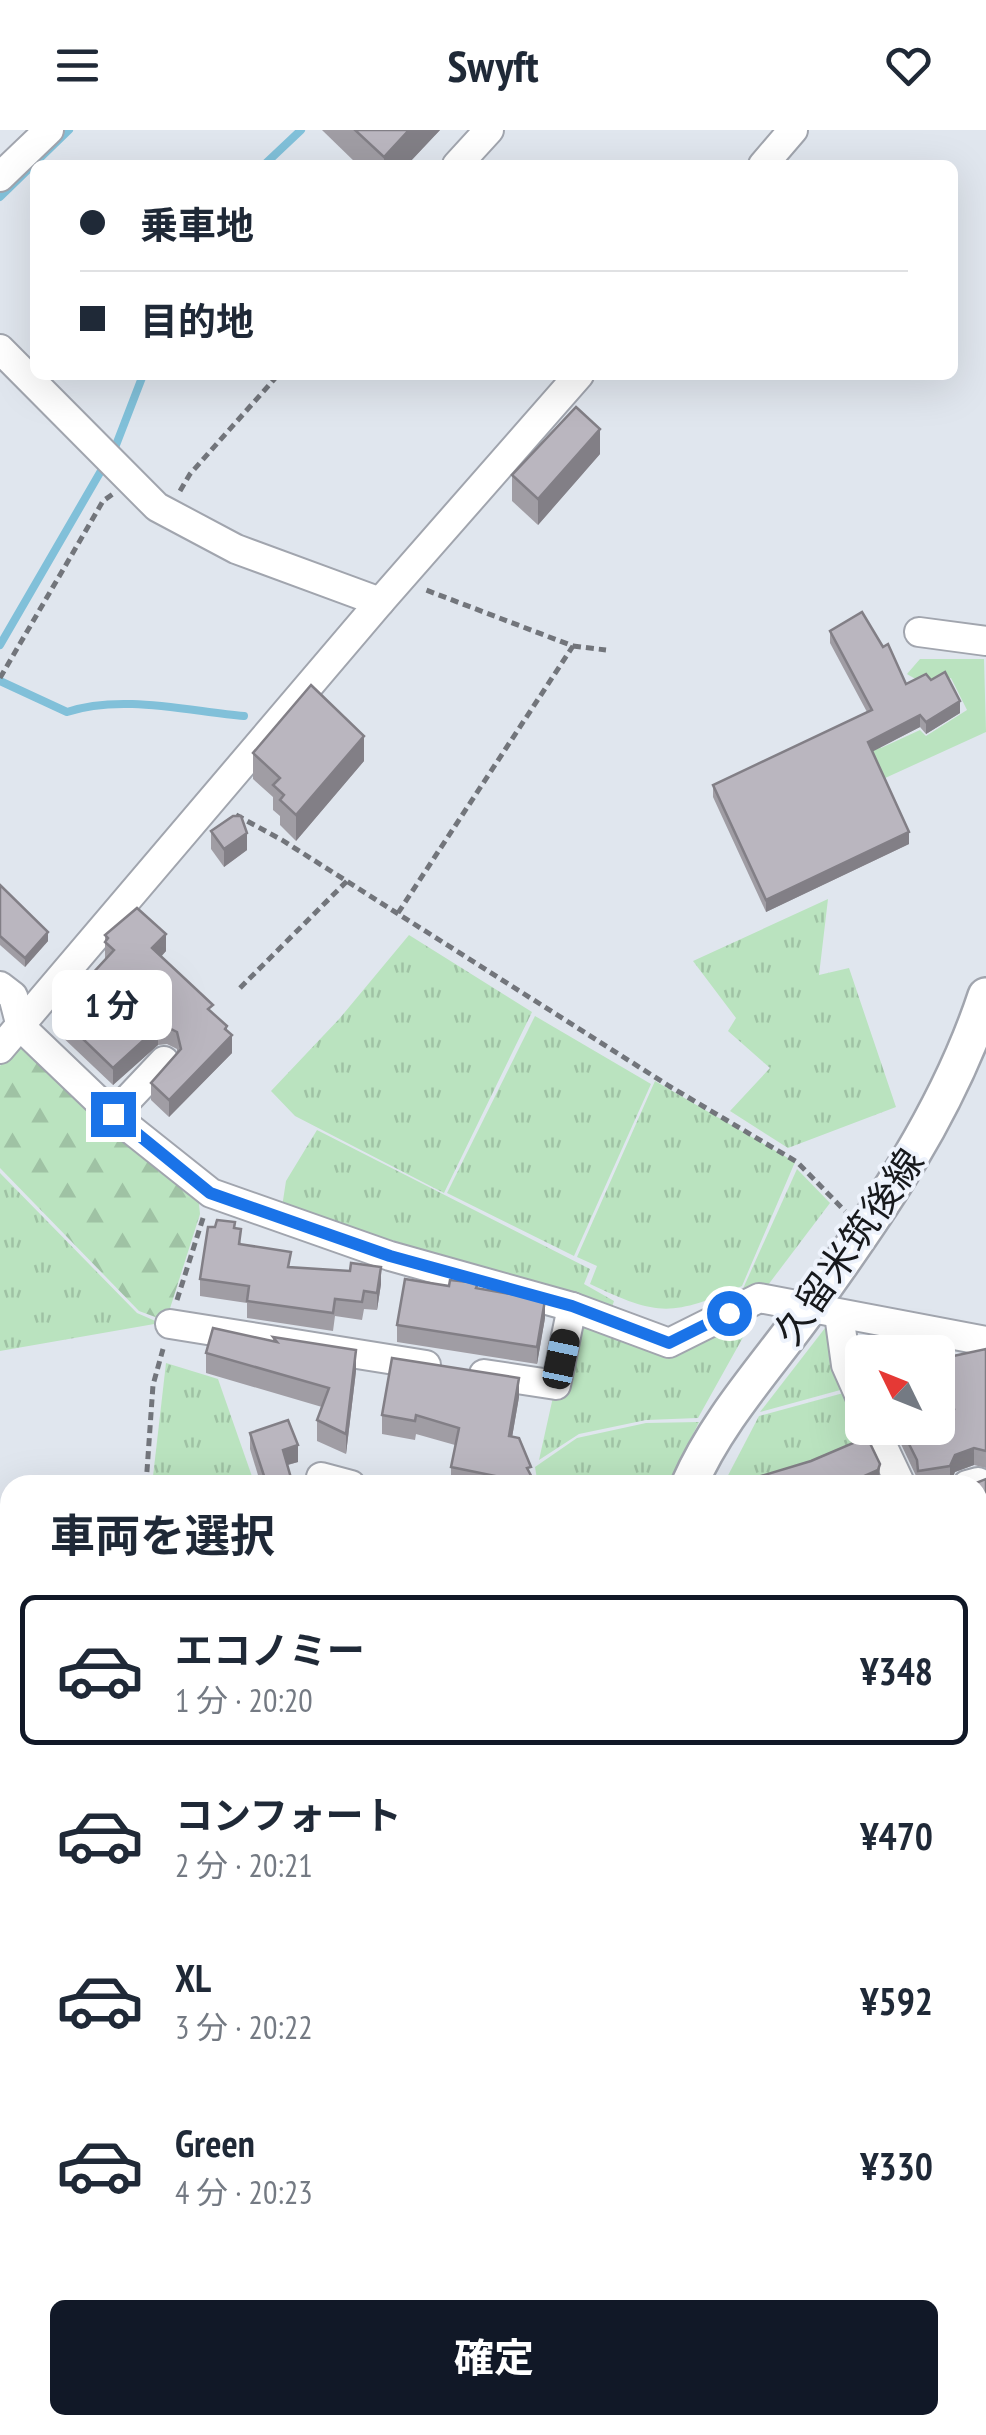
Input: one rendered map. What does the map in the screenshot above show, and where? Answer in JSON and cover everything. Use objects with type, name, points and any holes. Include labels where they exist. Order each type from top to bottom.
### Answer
[{"type":"main road","name":"久留米筑後線","points":[[693,1475],[754,1381],[824,1311],[864,1226],[910,1161],[950,1091],[986,996]]},
{"type":"street","points":[[0,177],[48,130]]},
{"type":"street","points":[[461,160],[488,130]]},
{"type":"street","points":[[766,160],[793,130]]},
{"type":"street","points":[[0,349],[30,379]]},
{"type":"street","points":[[31,380],[167,512],[236,549],[380,602]]},
{"type":"street","points":[[0,1049],[575,380]]},
{"type":"street","points":[[919,632],[986,641]]},
{"type":"street","points":[[0,986],[13,996],[21,1027],[113,1114],[210,1193],[390,1256],[572,1306],[669,1343],[759,1298],[986,1341]]},
{"type":"street","points":[[113,1114],[164,1061]]},
{"type":"street","points":[[170,1324],[556,1385],[572,1306]]},
{"type":"street","points":[[824,1311],[845,1363]]},
{"type":"street","points":[[882,1445],[896,1475]]},
{"type":"path","points":[[167,512],[190,474],[274,380]]},
{"type":"path","points":[[0,678],[103,501],[132,482]]},
{"type":"path","points":[[399,580],[573,646],[606,650]]},
{"type":"path","points":[[398,914],[573,646]]},
{"type":"path","points":[[211,802],[282,840],[668,1086],[797,1162],[864,1226]]},
{"type":"path","points":[[240,988],[347,881]]},
{"type":"green space","points":[[920,659],[984,659],[986,732],[883,779],[859,727],[868,723],[881,748],[920,730],[926,736],[967,710],[951,678],[929,682],[907,674]]},
{"type":"green space","points":[[828,899],[819,975],[849,968],[896,1107],[788,1148],[730,1111],[770,1068],[728,1031],[736,1018],[693,961]]},
{"type":"green space","points":[[409,935],[532,1012],[444,1193],[295,1116],[271,1091],[340,1018]]},
{"type":"green space","points":[[535,1016],[651,1084],[574,1256],[447,1193]]},
{"type":"green space","points":[[22,1041],[198,1195],[200,1214],[166,1321],[139,1311],[0,1168],[0,1066]]},
{"type":"green space","points":[[655,1081],[795,1162],[742,1286],[698,1303],[666,1309],[633,1302],[590,1284],[597,1266],[577,1257]]},
{"type":"green space","points":[[317,1130],[590,1269],[584,1284],[614,1301],[612,1307],[282,1207],[286,1181]]},
{"type":"green space","points":[[797,1169],[830,1203],[765,1289],[741,1293]]},
{"type":"green space","points":[[0,1173],[137,1313],[160,1323],[0,1351]]},
{"type":"green space","points":[[761,1305],[698,1418],[646,1420],[579,1434],[539,1460],[553,1397],[582,1316],[659,1331]]},
{"type":"green space","points":[[832,1319],[844,1389],[760,1412]]},
{"type":"green space","points":[[166,1363],[218,1379],[252,1475],[153,1475]]},
{"type":"green space","points":[[845,1393],[845,1445],[875,1447],[786,1475],[728,1475],[759,1416]]},
{"type":"green space","points":[[699,1422],[673,1475],[536,1475],[535,1467],[577,1438],[646,1423]]},
{"type":"building","points":[[355,130],[409,130],[384,157]]},
{"type":"building","points":[[576,407],[600,429],[538,499],[512,475]]},
{"type":"building","points":[[862,612],[883,647],[888,644],[906,684],[926,674],[931,680],[945,672],[960,701],[926,722],[920,715],[868,742],[909,832],[766,900],[713,785],[872,710],[830,631]]},
{"type":"building","points":[[311,685],[364,736],[296,815],[280,800],[284,795],[273,785],[280,778],[253,753]]},
{"type":"building","points":[[233,816],[241,816],[247,833],[224,849],[211,831]]},
{"type":"building","points":[[0,885],[48,932],[25,958],[0,936]]},
{"type":"building","points":[[137,908],[166,934],[152,948],[213,1005],[208,1009],[232,1035],[169,1100],[151,1083],[181,1049],[177,1032],[158,1027],[113,1068],[56,1013],[114,950],[105,942],[105,935]]},
{"type":"building","points":[[217,1220],[235,1222],[234,1228],[241,1229],[239,1244],[291,1252],[288,1267],[350,1271],[351,1263],[381,1267],[377,1293],[364,1291],[362,1302],[335,1299],[333,1313],[247,1301],[249,1286],[200,1279],[208,1227],[215,1227]]},
{"type":"building","points":[[405,1279],[449,1286],[450,1280],[478,1283],[476,1288],[545,1300],[537,1347],[397,1325]]},
{"type":"building","points":[[213,1328],[277,1342],[273,1337],[356,1350],[346,1434],[317,1420],[329,1388],[206,1353]]},
{"type":"building","points":[[986,1349],[986,1451],[974,1448],[955,1455],[950,1466],[918,1471],[910,1445],[955,1445],[955,1356]]},
{"type":"building","points":[[392,1358],[519,1378],[509,1436],[519,1438],[531,1475],[490,1475],[451,1467],[459,1428],[416,1415],[415,1421],[382,1415]]},
{"type":"building","points":[[288,1420],[298,1445],[283,1450],[290,1475],[264,1475],[250,1433]]},
{"type":"building","points":[[848,1445],[871,1445],[880,1464],[878,1470],[867,1475],[764,1475]]},
{"type":"waterway","points":[[38,160],[69,130]]},
{"type":"waterway","points":[[269,160],[301,130]]},
{"type":"waterway","points":[[0,197],[30,168]]},
{"type":"waterway","points":[[0,645],[116,445],[141,380]]},
{"type":"waterway","points":[[0,681],[67,712],[132,704],[244,716]]},
{"type":"route","points":[[113,1114],[210,1193],[390,1256],[572,1306],[669,1343],[729,1313]]}]
